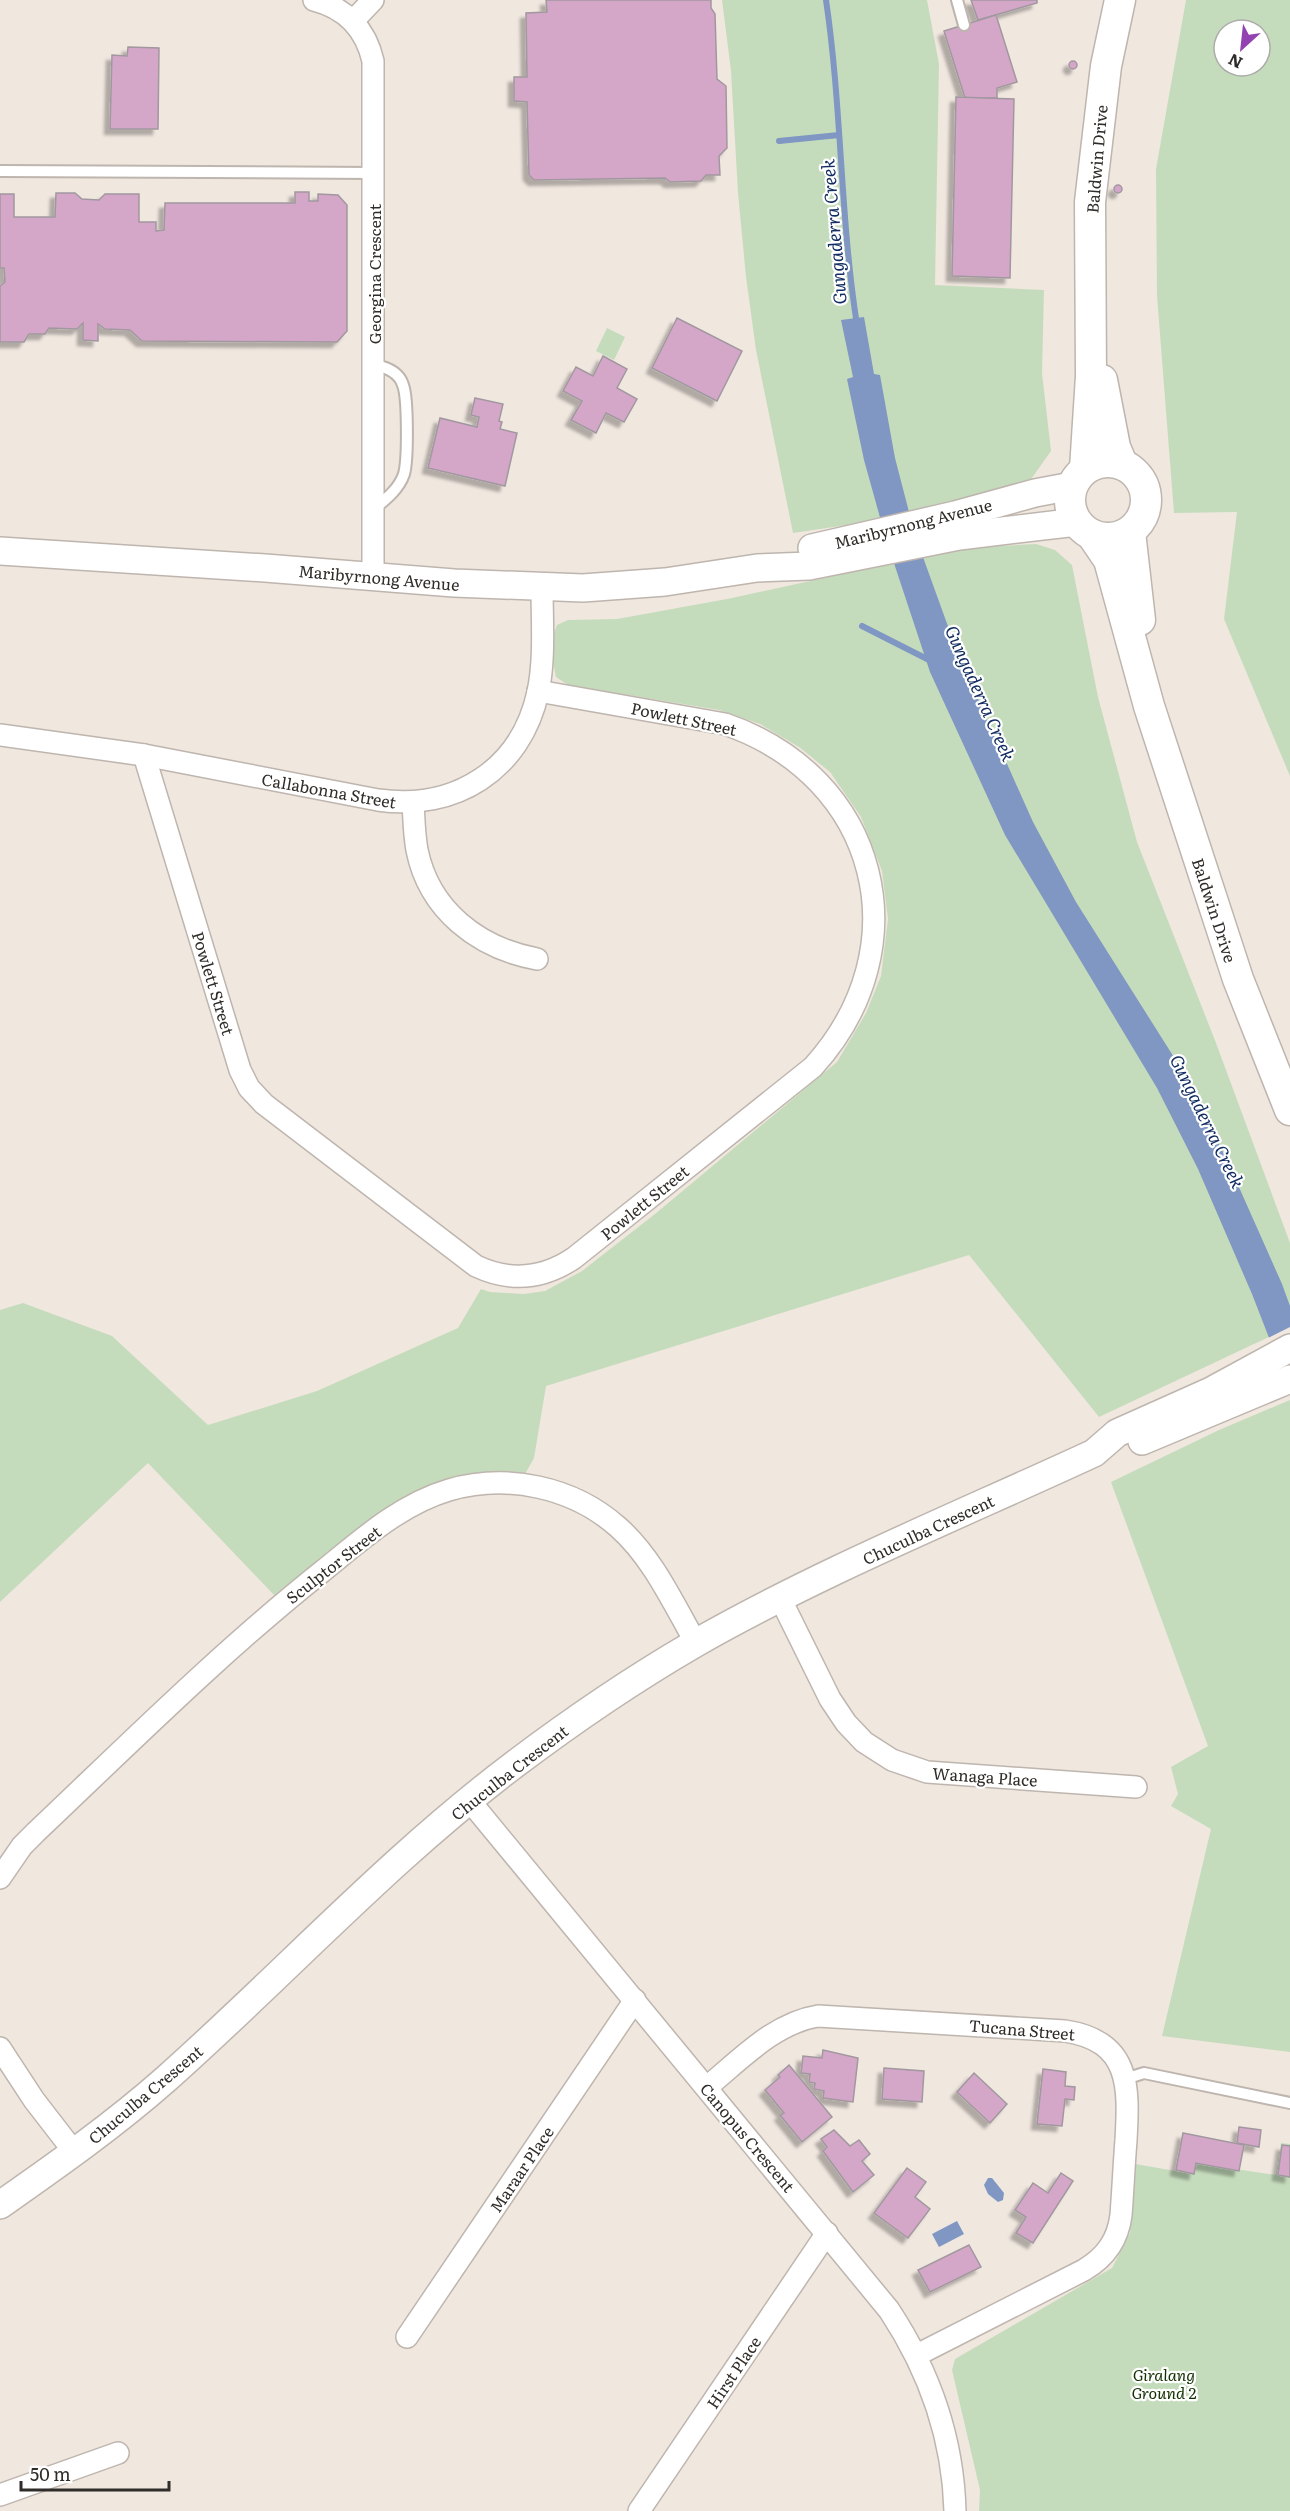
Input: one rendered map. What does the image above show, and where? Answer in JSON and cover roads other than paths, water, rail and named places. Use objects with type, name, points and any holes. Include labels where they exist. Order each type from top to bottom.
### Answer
[{"type":"main road","name":"Baldwin Drive","points":[[1079,477],[1091,376],[1090,202],[1106,66],[1120,0]]},
{"type":"main road","name":"Baldwin Drive","points":[[1092,321],[1115,447],[1122,464]]},
{"type":"main road","points":[[1111,461],[1122,464],[1133,471],[1142,481],[1147,502],[1140,522],[1130,532],[1118,538],[1104,538],[1085,529],[1071,511],[1070,498],[1079,477],[1098,463],[1111,461]]},
{"type":"main road","name":"Baldwin Drive","points":[[1085,529],[1109,560],[1149,706],[1238,979],[1290,1110]]},
{"type":"main road","name":"Baldwin Drive","points":[[1130,532],[1149,706]]},
{"type":"street","name":"Georgina Crescent","points":[[314,0],[334,7],[353,21],[366,39],[373,61],[373,577]]},
{"type":"street","points":[[353,21],[373,0]]},
{"type":"street","name":"Maribyrnong Avenue","points":[[0,551],[542,588],[583,588],[665,582],[757,568],[802,550],[851,548],[957,525],[1079,477]]},
{"type":"street","name":"Maribyrnong Avenue","points":[[957,525],[1085,529]]},
{"type":"street","name":"Callabonna Street","points":[[0,735],[144,755],[378,800],[413,803],[445,797],[461,791],[495,768],[521,737],[529,722],[538,690],[542,588]]},
{"type":"street","name":"Powlett Street","points":[[144,755],[240,1070],[249,1088],[264,1104],[470,1262],[500,1275],[526,1277],[539,1275],[552,1271],[574,1258],[813,1066],[840,1034],[859,996],[871,955],[873,912],[867,870],[852,830],[842,812],[816,778],[783,751],[745,731],[725,724],[538,690]]},
{"type":"street","points":[[413,803],[415,832],[422,866],[428,882],[447,912],[472,935],[487,944],[520,956],[537,959]]},
{"type":"street","name":"Chuculba Crescent","points":[[0,2205],[75,2152],[165,2080],[469,1800],[557,1733],[621,1689],[696,1643],[780,1598],[1094,1453],[1123,1449],[1274,1376],[1290,1348]]},
{"type":"street","name":"Sculptor Street","points":[[0,1878],[22,1846],[36,1832],[251,1631],[337,1560],[394,1517],[410,1506],[447,1490],[507,1483],[547,1489],[585,1504],[618,1527],[645,1557],[696,1643]]},
{"type":"street","name":"Wanaga Place","points":[[780,1598],[831,1699],[846,1723],[864,1742],[892,1760],[927,1772],[1136,1787]]},
{"type":"street","name":"Canopus Crescent","points":[[469,1800],[889,2310],[917,2355],[938,2408],[951,2463],[955,2511]]},
{"type":"street","name":"Maraar Place","points":[[407,2337],[635,2001]]},
{"type":"street","name":"Tucana Street","points":[[707,2087],[780,2028],[805,2018],[832,2016],[1077,2033],[1098,2042],[1107,2049],[1121,2068],[1128,2103],[1121,2215],[1110,2247],[1094,2264],[1084,2270],[917,2355]]},
{"type":"street","points":[[0,2048],[34,2100],[75,2152]]},
{"type":"street","name":"Hirst Place","points":[[639,2511],[827,2233]]},
{"type":"street","points":[[0,2495],[118,2453]]},
{"type":"lane","points":[[957,0],[964,25]]},
{"type":"lane","points":[[0,171],[374,173]]},
{"type":"lane","points":[[373,510],[399,485],[405,472],[406,438],[406,401],[403,384],[386,367],[374,366]]},
{"type":"lane","points":[[1125,2079],[1144,2073],[1290,2103]]},
{"type":"water","name":"Gungaderra Creek","points":[[864,317],[874,374],[880,375],[895,458],[915,535],[958,654],[1033,822],[1076,902],[1182,1070],[1226,1158],[1290,1306],[1290,1392],[1252,1294],[1198,1169],[1157,1088],[1005,835],[930,672],[886,539],[864,460],[847,379],[853,377],[841,320]]},
{"type":"water","points":[[988,2178],[992,2178],[1004,2193],[1003,2200],[998,2202],[988,2194],[984,2185]]},
{"type":"water","points":[[957,2221],[964,2234],[939,2247],[932,2234]]},
{"type":"waterway","name":"Gungaderra Creek","points":[[826,0],[835,81],[847,244],[857,325]]},
{"type":"waterway","points":[[779,141],[839,135]]},
{"type":"waterway","points":[[862,626],[931,661]]},
{"type":"park label","name":"Giralang Ground 2","points":[[1164,2383]]}]
